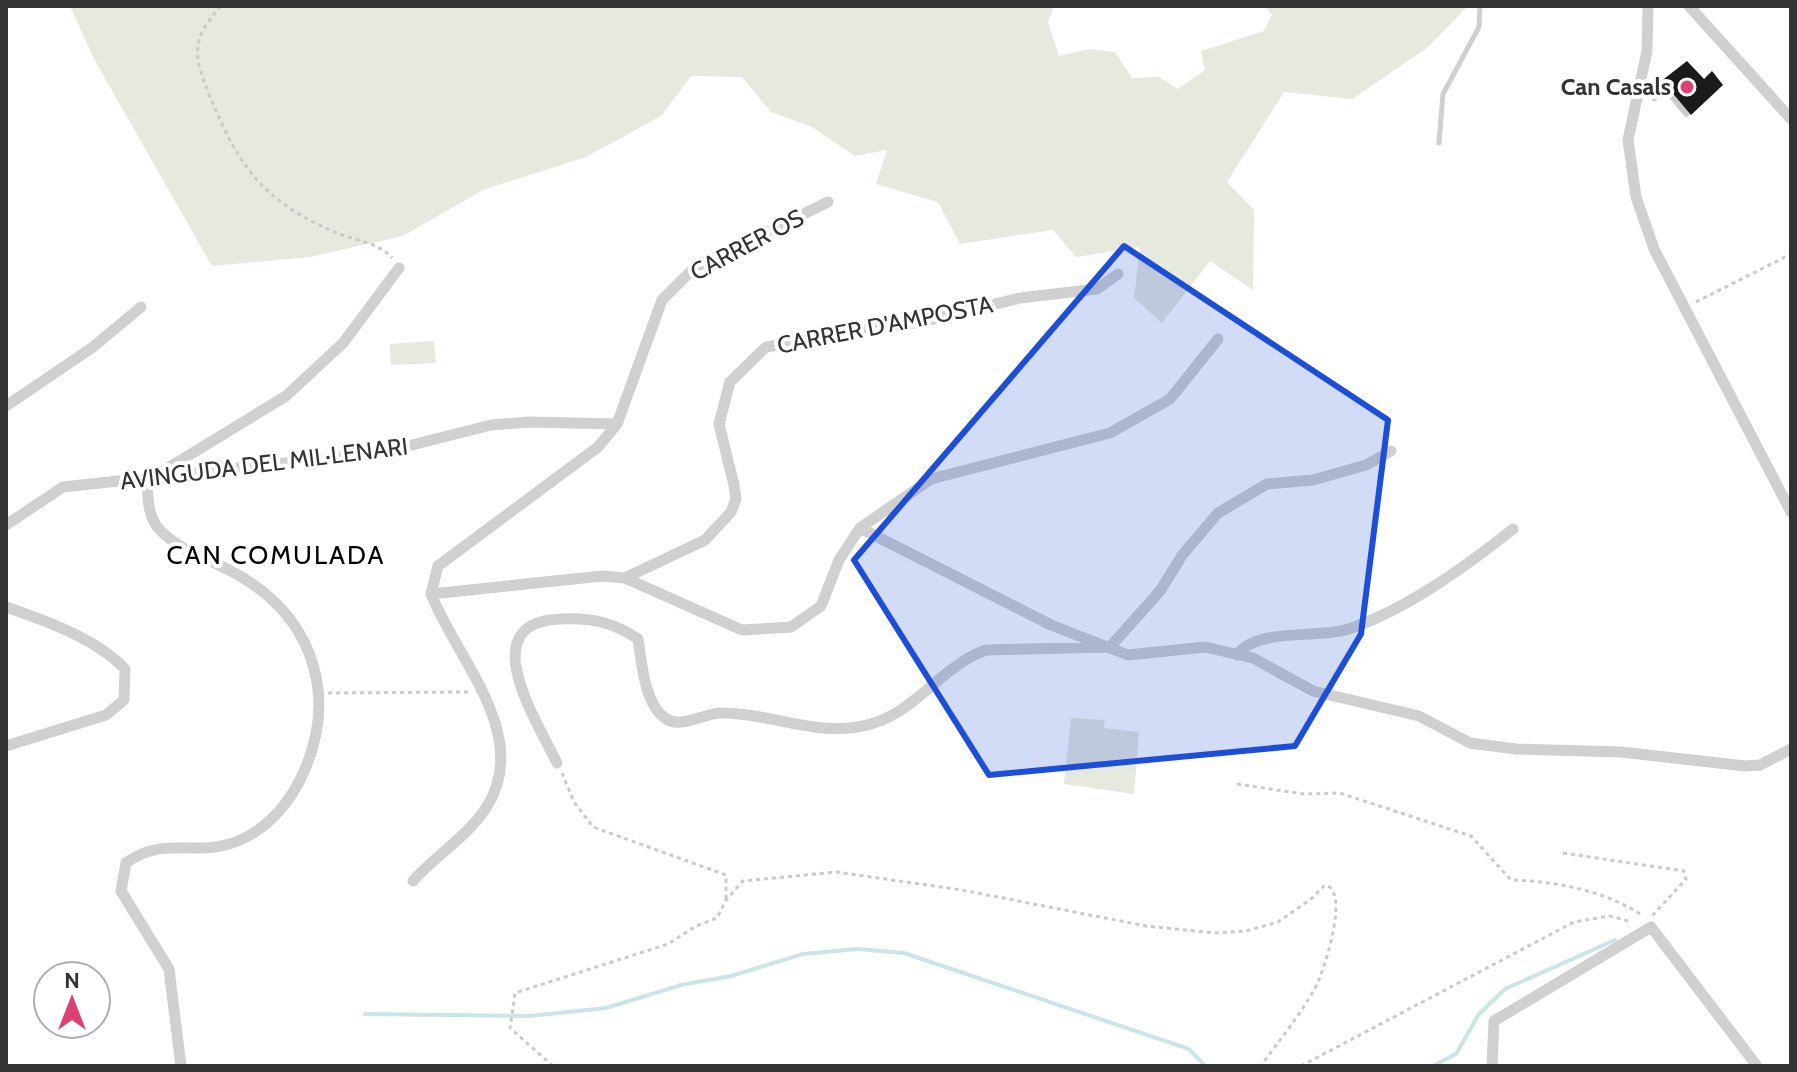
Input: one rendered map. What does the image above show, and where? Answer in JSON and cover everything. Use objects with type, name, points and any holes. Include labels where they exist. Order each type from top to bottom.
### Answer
[{"type":"street","points":[[1657,6],[1647,6],[1647,51],[1628,140],[1629,166],[1654,249],[1791,512]]},
{"type":"street","points":[[1689,6],[1791,119]]},
{"type":"street","name":"CARRER OS","points":[[617,424],[662,300],[695,267],[828,202]]},
{"type":"street","points":[[181,1066],[169,969],[156,944],[127,905],[121,891],[121,876],[126,863],[153,848],[230,844],[255,834],[273,820],[292,795],[313,751],[319,723],[320,693],[301,636],[285,610],[264,591],[159,530],[149,506],[147,479],[175,466],[286,396],[343,343],[399,268]]},
{"type":"street","name":"CARRER D'AMPOSTA","points":[[625,578],[705,540],[731,512],[736,499],[719,424],[730,382],[766,347],[926,321],[1020,298],[1097,289],[1118,274]]},
{"type":"street","points":[[6,406],[93,347],[141,307]]},
{"type":"street","points":[[431,594],[602,576],[625,578],[742,630],[791,627],[821,606],[839,560],[860,528],[931,479],[1110,433],[1170,399],[1218,339]]},
{"type":"street","name":"AVINGUDA DEL MIL·LENARI","points":[[6,525],[63,487],[384,452],[491,425],[529,422],[617,424]]},
{"type":"street","points":[[413,881],[436,855],[472,827],[493,794],[500,759],[498,737],[484,691],[441,618],[431,594],[438,566],[598,447],[617,424]]},
{"type":"street","points":[[557,763],[516,675],[514,646],[524,629],[540,622],[596,619],[618,626],[638,639],[655,708],[667,721],[684,723],[707,713],[720,713],[794,725],[852,728],[888,717],[968,656],[986,650],[1110,647],[1160,591],[1183,554],[1218,513],[1267,484],[1313,480],[1366,465],[1391,451]]},
{"type":"street","points":[[860,528],[1051,625],[1128,655],[1205,647],[1253,658],[1313,691],[1419,716],[1470,743],[1516,749],[1621,752],[1745,766],[1767,763],[1791,749]]},
{"type":"street","points":[[1237,655],[1243,646],[1262,638],[1347,629],[1436,583],[1513,529]]},
{"type":"street","points":[[6,607],[46,620],[113,656],[125,669],[124,700],[106,715],[6,746]]},
{"type":"street","points":[[1492,1066],[1494,1021],[1650,924],[1757,1066]]},
{"type":"lane","points":[[1439,143],[1443,94],[1479,27],[1480,6]]},
{"type":"path","points":[[221,6],[198,36],[196,53],[214,106],[244,168],[263,188],[320,226],[384,249],[399,268]]},
{"type":"path","points":[[1686,307],[1791,254]]},
{"type":"path","points":[[320,693],[484,691]]},
{"type":"path","points":[[557,763],[574,802],[593,827],[726,875],[726,900]]},
{"type":"path","points":[[1237,784],[1304,794],[1340,793],[1427,821],[1471,836],[1511,880],[1542,881],[1623,902],[1650,924]]},
{"type":"path","points":[[1563,853],[1684,871],[1686,879],[1650,924]]},
{"type":"path","points":[[553,1066],[510,1028],[515,993],[668,944],[696,926],[717,918],[726,900],[743,881],[836,872],[962,890],[1146,926],[1215,933],[1246,931],[1278,922],[1325,885],[1331,886],[1336,892],[1335,922],[1320,979],[1261,1066]]},
{"type":"path","points":[[1301,1066],[1574,922],[1610,916],[1650,924]]},
{"type":"highlighted area","points":[[1124,246],[1388,420],[1361,634],[1295,746],[989,775],[854,560]]},
{"type":"shaded area","points":[[70,6],[1054,6],[1048,22],[1059,56],[1089,49],[1115,52],[1132,78],[1159,77],[1178,89],[1205,70],[1201,51],[1264,31],[1272,15],[1265,6],[1468,6],[1427,48],[1352,99],[1284,92],[1227,182],[1254,210],[1253,290],[1210,261],[1162,323],[1134,298],[1140,247],[1076,257],[1053,230],[960,244],[938,202],[876,184],[887,150],[855,156],[812,127],[771,112],[742,77],[691,76],[661,116],[586,157],[483,190],[403,236],[310,257],[212,266],[94,59]]},
{"type":"shaded area","points":[[434,341],[436,363],[391,365],[390,344]]},
{"type":"shaded area","points":[[1071,718],[1105,720],[1104,728],[1139,732],[1134,794],[1064,784]]},
{"type":"building","name":"Can Casals","points":[[1687,61],[1704,79],[1712,71],[1723,85],[1691,115],[1670,90],[1660,99],[1651,89]]},
{"type":"waterway","points":[[1433,1066],[1456,1054],[1479,1014],[1505,989],[1615,940]]},
{"type":"waterway","points":[[365,1014],[530,1016],[606,1008],[803,954],[858,949],[904,953],[1189,1049],[1205,1066]]},
{"type":"place","name":"Can Casals","points":[[1687,87]]},
{"type":"district","name":"CAN COMULADA","points":[[276,555]]}]
